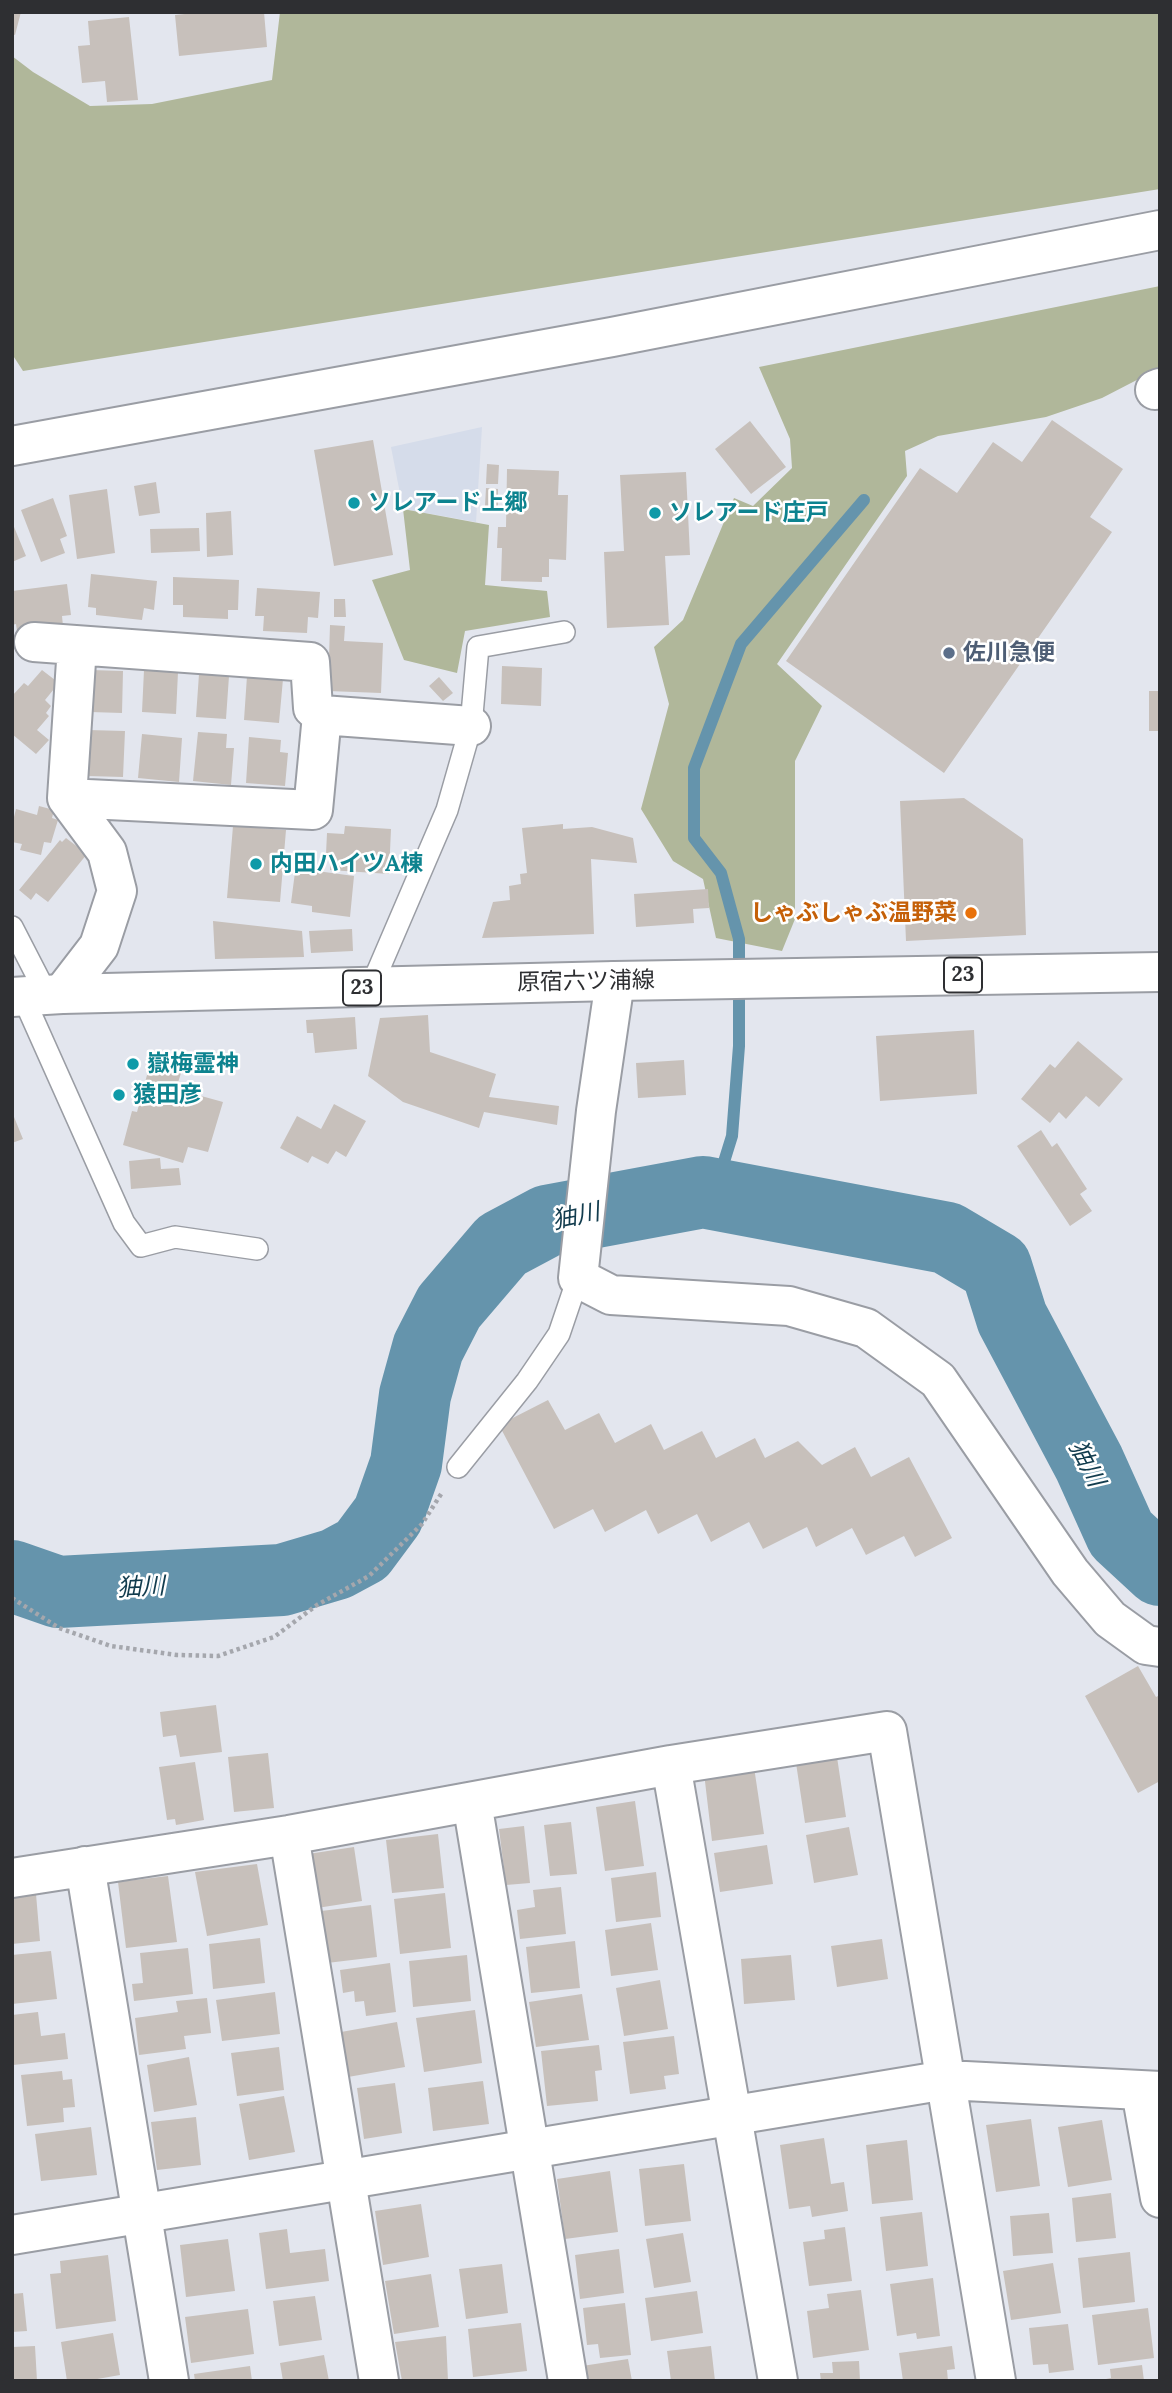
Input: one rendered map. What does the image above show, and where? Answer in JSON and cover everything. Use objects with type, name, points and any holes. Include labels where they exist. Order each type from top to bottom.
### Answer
[{"type":"street","points":[[12,446],[612,337],[1160,230]]},
{"type":"street","points":[[34,642],[310,662],[313,708],[322,715],[471,726]]},
{"type":"street","points":[[36,996],[99,946],[117,891],[107,852],[67,799],[77,646]]},
{"type":"street","points":[[67,799],[313,810],[322,715]]},
{"type":"street","name":"原宿六ツ浦線","points":[[36,996],[615,981],[1160,972]]},
{"type":"street","points":[[615,981],[596,1111],[578,1278],[611,1294],[789,1306],[866,1328],[938,1380],[1070,1572],[1110,1619],[1146,1645],[1160,1647]]},
{"type":"street","points":[[12,1878],[289,1835],[671,1765],[887,1731],[996,2381]]},
{"type":"street","points":[[671,1765],[778,2381]]},
{"type":"street","points":[[472,1802],[568,2381]]},
{"type":"street","points":[[289,1835],[379,2381]]},
{"type":"street","points":[[85,1866],[169,2381]]},
{"type":"street","points":[[12,2235],[946,2080],[1151,2091],[1160,2198]]},
{"type":"lane","points":[[371,987],[447,810],[471,726],[478,647],[564,632]]},
{"type":"lane","points":[[12,927],[124,1223],[141,1246],[175,1237],[257,1249]]},
{"type":"lane","points":[[458,1467],[527,1381],[559,1334],[578,1278]]},
{"type":"path","points":[[12,1598],[60,1629],[111,1646],[177,1655],[218,1656],[274,1637],[317,1605],[369,1576],[422,1524],[458,1467]]},
{"type":"shaded area","points":[[482,427],[476,522],[403,509],[391,447]]},
{"type":"green space","points":[[280,12],[1160,12],[1160,189],[23,371],[12,354],[12,56],[33,72],[90,106],[152,104],[272,80]]},
{"type":"green space","points":[[1160,286],[1160,368],[1102,398],[1046,417],[938,436],[905,451],[907,476],[777,664],[822,706],[795,761],[795,919],[782,951],[716,938],[703,879],[673,861],[641,809],[669,704],[654,647],[683,620],[734,498],[753,506],[792,468],[790,439],[759,367]]},
{"type":"green space","points":[[403,509],[489,525],[485,585],[547,591],[550,617],[465,631],[457,673],[404,660],[372,580],[410,570]]},
{"type":"building","points":[[12,12],[21,12],[15,35],[12,34]]},
{"type":"building","points":[[264,12],[267,47],[179,56],[175,15]]},
{"type":"building","points":[[129,17],[138,100],[107,102],[105,81],[82,83],[78,46],[90,45],[88,21]]},
{"type":"building","points":[[1052,420],[1123,469],[1090,517],[1112,532],[944,773],[786,661],[920,468],[957,493],[993,442],[1022,462]]},
{"type":"building","points":[[750,421],[786,467],[751,494],[715,449]]},
{"type":"building","name":"ソレアード上郷","points":[[373,440],[393,555],[334,566],[314,450]]},
{"type":"building","points":[[487,464],[499,465],[498,484],[486,484]]},
{"type":"building","points":[[507,469],[559,471],[558,495],[568,495],[566,560],[549,559],[549,577],[542,577],[542,582],[501,581],[502,548],[497,548],[498,527],[506,527]]},
{"type":"building","name":"ソレアード庄戸","points":[[686,472],[690,555],[665,556],[669,625],[607,628],[604,552],[624,551],[620,475]]},
{"type":"building","points":[[156,482],[160,513],[139,516],[134,486]]},
{"type":"building","points":[[486,488],[498,489],[498,506],[485,506]]},
{"type":"building","points":[[107,489],[115,553],[77,559],[69,495]]},
{"type":"building","points":[[53,498],[67,536],[60,539],[65,553],[41,562],[21,510]]},
{"type":"building","points":[[231,511],[233,555],[207,557],[206,513]]},
{"type":"building","points":[[12,522],[26,556],[12,562]]},
{"type":"building","points":[[199,528],[200,551],[151,553],[150,529]]},
{"type":"building","points":[[91,574],[157,581],[154,610],[144,608],[142,620],[96,615],[96,608],[88,607]]},
{"type":"building","points":[[173,577],[239,580],[238,610],[228,610],[228,619],[183,617],[183,605],[173,605]]},
{"type":"building","points":[[67,584],[71,615],[62,616],[63,626],[17,631],[16,624],[12,625],[12,591]]},
{"type":"building","points":[[257,588],[320,592],[318,618],[308,617],[307,633],[263,631],[264,616],[255,616]]},
{"type":"building","points":[[334,599],[345,599],[346,617],[334,617]]},
{"type":"building","points":[[330,625],[345,626],[344,641],[383,643],[381,693],[328,691]]},
{"type":"building","points":[[502,666],[542,668],[541,706],[501,704]]},
{"type":"building","points":[[42,670],[55,680],[54,689],[45,700],[51,706],[46,713],[49,716],[37,730],[49,740],[36,754],[12,734],[12,696],[24,683],[28,686]]},
{"type":"building","points":[[91,670],[123,671],[122,713],[90,712]]},
{"type":"building","points":[[144,670],[178,672],[176,714],[142,712]]},
{"type":"building","points":[[199,674],[229,676],[226,719],[196,717]]},
{"type":"building","points":[[247,676],[283,679],[279,723],[244,720]]},
{"type":"building","points":[[439,677],[453,693],[443,701],[429,686]]},
{"type":"building","points":[[1149,691],[1160,691],[1160,731],[1149,731]]},
{"type":"building","points":[[88,730],[125,731],[123,777],[87,776]]},
{"type":"building","points":[[198,732],[227,734],[226,748],[234,748],[231,785],[193,781]]},
{"type":"building","points":[[142,734],[182,738],[179,782],[138,778]]},
{"type":"building","points":[[249,737],[281,740],[280,752],[288,753],[285,786],[246,783]]},
{"type":"building","points":[[964,798],[1023,839],[1026,935],[906,941],[900,801]]},
{"type":"building","points":[[39,806],[54,810],[52,818],[58,820],[51,843],[44,842],[41,855],[20,850],[22,844],[12,842],[16,809],[37,815]]},
{"type":"building","points":[[563,824],[563,829],[592,827],[633,838],[637,863],[591,859],[594,934],[482,938],[493,902],[510,900],[509,886],[521,884],[520,874],[527,873],[522,828]]},
{"type":"building","name":"内田ハイツA棟","points":[[233,826],[286,830],[280,902],[227,898]]},
{"type":"building","points":[[345,826],[391,829],[389,874],[330,870],[331,854],[326,854],[327,833],[344,834]]},
{"type":"building","points":[[66,838],[87,854],[48,902],[36,893],[31,900],[19,890],[60,840],[62,842]]},
{"type":"building","points":[[317,871],[354,876],[350,917],[312,912],[312,906],[291,903],[295,872],[316,875]]},
{"type":"building","points":[[708,889],[709,908],[693,909],[694,923],[636,927],[634,894]]},
{"type":"building","points":[[213,921],[302,931],[304,957],[215,959]]},
{"type":"building","points":[[352,929],[353,951],[311,953],[309,931]]},
{"type":"building","points":[[428,1015],[430,1052],[496,1074],[489,1097],[559,1106],[557,1125],[484,1112],[479,1128],[403,1102],[368,1076],[380,1018]]},
{"type":"building","points":[[355,1017],[357,1049],[315,1053],[313,1033],[307,1033],[306,1020]]},
{"type":"building","points":[[974,1030],[977,1094],[880,1101],[876,1036]]},
{"type":"building","points":[[1078,1041],[1123,1079],[1099,1107],[1086,1096],[1066,1119],[1059,1112],[1050,1123],[1021,1099],[1050,1064],[1055,1068]]},
{"type":"building","points":[[684,1060],[686,1095],[638,1098],[636,1063]]},
{"type":"building","points":[[150,1064],[181,1073],[176,1089],[223,1102],[208,1152],[188,1147],[183,1163],[123,1145],[132,1111],[137,1112]]},
{"type":"building","points":[[334,1104],[366,1121],[346,1157],[336,1151],[328,1164],[312,1156],[308,1163],[280,1148],[297,1116],[321,1129]]},
{"type":"building","points":[[12,1112],[23,1139],[12,1143]]},
{"type":"building","points":[[1041,1130],[1052,1147],[1057,1143],[1087,1189],[1080,1194],[1092,1211],[1070,1226],[1017,1146]]},
{"type":"building","points":[[160,1158],[161,1169],[179,1168],[181,1185],[131,1189],[129,1161]]},
{"type":"building","points":[[548,1400],[565,1430],[599,1413],[615,1443],[651,1424],[664,1450],[702,1431],[716,1458],[755,1438],[765,1458],[798,1441],[822,1465],[855,1447],[871,1477],[909,1457],[952,1538],[915,1557],[904,1536],[866,1555],[852,1528],[816,1547],[807,1527],[763,1549],[749,1522],[711,1542],[697,1514],[658,1534],[646,1510],[605,1532],[593,1509],[554,1529],[499,1425]]},
{"type":"building","points":[[1138,1666],[1156,1697],[1160,1695],[1160,1781],[1138,1793],[1085,1696]]},
{"type":"building","points":[[216,1705],[222,1752],[180,1757],[176,1735],[163,1737],[160,1712]]},
{"type":"building","points":[[268,1753],[274,1808],[234,1812],[228,1757]]},
{"type":"building","points":[[837,1757],[846,1817],[805,1823],[796,1763]]},
{"type":"building","points":[[195,1762],[204,1820],[176,1825],[175,1819],[167,1820],[159,1767]]},
{"type":"building","points":[[754,1767],[764,1834],[712,1841],[704,1773]]},
{"type":"building","points":[[635,1801],[644,1866],[605,1871],[596,1807]]},
{"type":"building","points":[[571,1822],[577,1874],[550,1876],[544,1825]]},
{"type":"building","points":[[524,1826],[530,1883],[506,1885],[499,1829]]},
{"type":"building","points":[[849,1827],[858,1875],[814,1883],[806,1835]]},
{"type":"building","points":[[438,1834],[444,1888],[392,1893],[386,1840]]},
{"type":"building","points":[[767,1845],[773,1884],[720,1892],[714,1853]]},
{"type":"building","points":[[354,1847],[362,1901],[317,1908],[308,1854]]},
{"type":"building","points":[[257,1864],[268,1925],[207,1936],[195,1872]]},
{"type":"building","points":[[656,1872],[661,1917],[616,1922],[611,1878]]},
{"type":"building","points":[[168,1876],[177,1942],[126,1948],[118,1882]]},
{"type":"building","points":[[561,1887],[566,1934],[520,1939],[517,1910],[535,1907],[533,1890]]},
{"type":"building","points":[[445,1893],[451,1948],[400,1954],[394,1899]]},
{"type":"building","points":[[36,1894],[40,1941],[12,1944],[12,1896]]},
{"type":"building","points":[[371,1905],[377,1957],[327,1963],[321,1911]]},
{"type":"building","points":[[651,1923],[658,1970],[611,1976],[605,1930]]},
{"type":"building","points":[[260,1938],[265,1983],[213,1989],[209,1944]]},
{"type":"building","points":[[882,1939],[888,1979],[837,1987],[831,1946]]},
{"type":"building","points":[[575,1941],[580,1988],[531,1993],[526,1947]]},
{"type":"building","points":[[188,1948],[193,1994],[134,2001],[132,1984],[143,1983],[140,1953]]},
{"type":"building","points":[[51,1951],[57,1999],[12,2004],[12,1955]]},
{"type":"building","points":[[467,1955],[471,2001],[413,2007],[409,1961]]},
{"type":"building","points":[[791,1955],[795,2000],[744,2004],[741,1959]]},
{"type":"building","points":[[390,1963],[396,2012],[366,2016],[364,2001],[355,2002],[354,1991],[343,1993],[340,1970]]},
{"type":"building","points":[[660,1980],[668,2029],[624,2036],[616,1988]]},
{"type":"building","points":[[275,1992],[280,2034],[222,2041],[216,2000]]},
{"type":"building","points":[[582,1994],[589,2040],[536,2047],[529,2002]]},
{"type":"building","points":[[207,1998],[211,2033],[184,2036],[186,2049],[139,2055],[135,2018],[178,2012],[176,2001]]},
{"type":"building","points":[[475,2010],[482,2063],[424,2072],[416,2018]]},
{"type":"building","points":[[38,2012],[41,2036],[65,2033],[68,2059],[13,2065],[12,2015]]},
{"type":"building","points":[[397,2022],[405,2067],[348,2077],[341,2032]]},
{"type":"building","points":[[674,2036],[679,2074],[664,2076],[666,2089],[630,2094],[623,2042]]},
{"type":"building","points":[[599,2045],[602,2070],[595,2071],[598,2101],[547,2106],[541,2051]]},
{"type":"building","points":[[279,2047],[284,2090],[237,2096],[231,2053]]},
{"type":"building","points":[[189,2057],[197,2105],[154,2112],[147,2065]]},
{"type":"building","points":[[62,2071],[63,2080],[72,2079],[75,2107],[63,2108],[64,2122],[27,2126],[21,2075]]},
{"type":"building","points":[[483,2081],[489,2124],[433,2131],[428,2088]]},
{"type":"building","points":[[395,2083],[402,2133],[364,2139],[357,2088]]},
{"type":"building","points":[[284,2096],[295,2152],[249,2160],[239,2104]]},
{"type":"building","points":[[196,2117],[201,2165],[157,2170],[151,2122]]},
{"type":"building","points":[[1031,2119],[1040,2186],[996,2192],[986,2125]]},
{"type":"building","points":[[1102,2120],[1112,2180],[1068,2187],[1058,2127]]},
{"type":"building","points":[[91,2127],[97,2175],[41,2181],[35,2134]]},
{"type":"building","points":[[824,2138],[831,2184],[844,2182],[848,2211],[812,2217],[810,2206],[789,2209],[780,2145]]},
{"type":"building","points":[[907,2140],[913,2200],[872,2204],[866,2145]]},
{"type":"building","points":[[684,2164],[691,2221],[645,2226],[639,2169]]},
{"type":"building","points":[[610,2171],[618,2232],[565,2239],[557,2179]]},
{"type":"building","points":[[1111,2193],[1116,2238],[1076,2242],[1072,2198]]},
{"type":"building","points":[[421,2204],[429,2257],[383,2265],[375,2211]]},
{"type":"building","points":[[922,2212],[928,2266],[886,2271],[880,2217]]},
{"type":"building","points":[[1049,2213],[1053,2253],[1013,2256],[1010,2216]]},
{"type":"building","points":[[845,2227],[852,2281],[809,2286],[803,2242],[825,2239],[824,2230]]},
{"type":"building","points":[[287,2229],[290,2253],[325,2249],[329,2281],[266,2289],[259,2233]]},
{"type":"building","points":[[683,2233],[691,2282],[654,2288],[646,2239]]},
{"type":"building","points":[[228,2239],[235,2291],[186,2297],[180,2245]]},
{"type":"building","points":[[619,2249],[624,2293],[580,2299],[575,2255]]},
{"type":"building","points":[[1130,2252],[1135,2302],[1083,2308],[1078,2258]]},
{"type":"building","points":[[108,2255],[116,2321],[56,2329],[50,2274],[61,2273],[60,2261]]},
{"type":"building","points":[[1053,2263],[1061,2313],[1011,2320],[1003,2271]]},
{"type":"building","points":[[502,2264],[508,2313],[466,2319],[459,2269]]},
{"type":"building","points":[[431,2274],[439,2327],[394,2334],[385,2281]]},
{"type":"building","points":[[933,2278],[940,2336],[917,2339],[916,2333],[897,2336],[890,2284]]},
{"type":"building","points":[[861,2290],[869,2350],[813,2358],[807,2311],[829,2308],[827,2294]]},
{"type":"building","points":[[697,2291],[703,2333],[651,2341],[645,2298]]},
{"type":"building","points":[[23,2293],[27,2331],[12,2332],[12,2294]]},
{"type":"building","points":[[315,2296],[322,2340],[279,2346],[273,2301]]},
{"type":"building","points":[[625,2303],[631,2355],[600,2358],[598,2344],[587,2345],[583,2308]]},
{"type":"building","points":[[1148,2308],[1154,2358],[1098,2365],[1092,2315]]},
{"type":"building","points":[[248,2309],[254,2354],[191,2363],[185,2317]]},
{"type":"building","points":[[521,2323],[527,2371],[473,2377],[468,2329]]},
{"type":"building","points":[[1068,2324],[1074,2370],[1049,2373],[1048,2364],[1033,2365],[1029,2328]]},
{"type":"building","points":[[113,2333],[120,2375],[86,2381],[67,2381],[61,2342]]},
{"type":"building","points":[[446,2336],[448,2381],[402,2381],[395,2342]]},
{"type":"building","points":[[35,2346],[37,2381],[12,2381],[12,2347]]},
{"type":"building","points":[[711,2346],[715,2381],[671,2381],[667,2351]]},
{"type":"building","points":[[952,2346],[955,2369],[947,2370],[948,2381],[903,2381],[899,2353]]},
{"type":"building","points":[[324,2355],[329,2381],[283,2381],[280,2363]]},
{"type":"building","points":[[628,2359],[632,2381],[585,2381],[582,2366]]},
{"type":"building","points":[[859,2361],[860,2381],[821,2381],[820,2373],[833,2373],[832,2362]]},
{"type":"building","points":[[1142,2365],[1144,2381],[1106,2381],[1111,2378],[1110,2369]]},
{"type":"building","points":[[250,2366],[252,2381],[195,2381],[194,2374]]},
{"type":"waterway","points":[[714,1194],[732,1136],[739,1046],[739,939],[721,873],[694,838],[694,768],[741,644],[864,500]]},
{"type":"waterway","name":"㹨川","points":[[12,1576],[58,1592],[282,1580],[336,1564],[362,1550],[388,1515],[406,1464],[415,1395],[428,1348],[449,1307],[502,1245],[547,1221],[703,1192],[947,1238],[996,1267],[1012,1318],[1089,1463],[1121,1534],[1160,1570]]},
{"type":"place","name":"ソレアード上郷","points":[[354,503]]},
{"type":"place","name":"ソレアード庄戸","points":[[655,513]]},
{"type":"place","name":"佐川急便","points":[[949,653]]},
{"type":"place","name":"内田ハイツA棟","points":[[256,864]]},
{"type":"place","name":"しゃぶしゃぶ温野菜","points":[[971,913]]},
{"type":"place","name":"嶽梅霊神","points":[[133,1064]]},
{"type":"place","name":"猿田彦","points":[[119,1095]]}]
